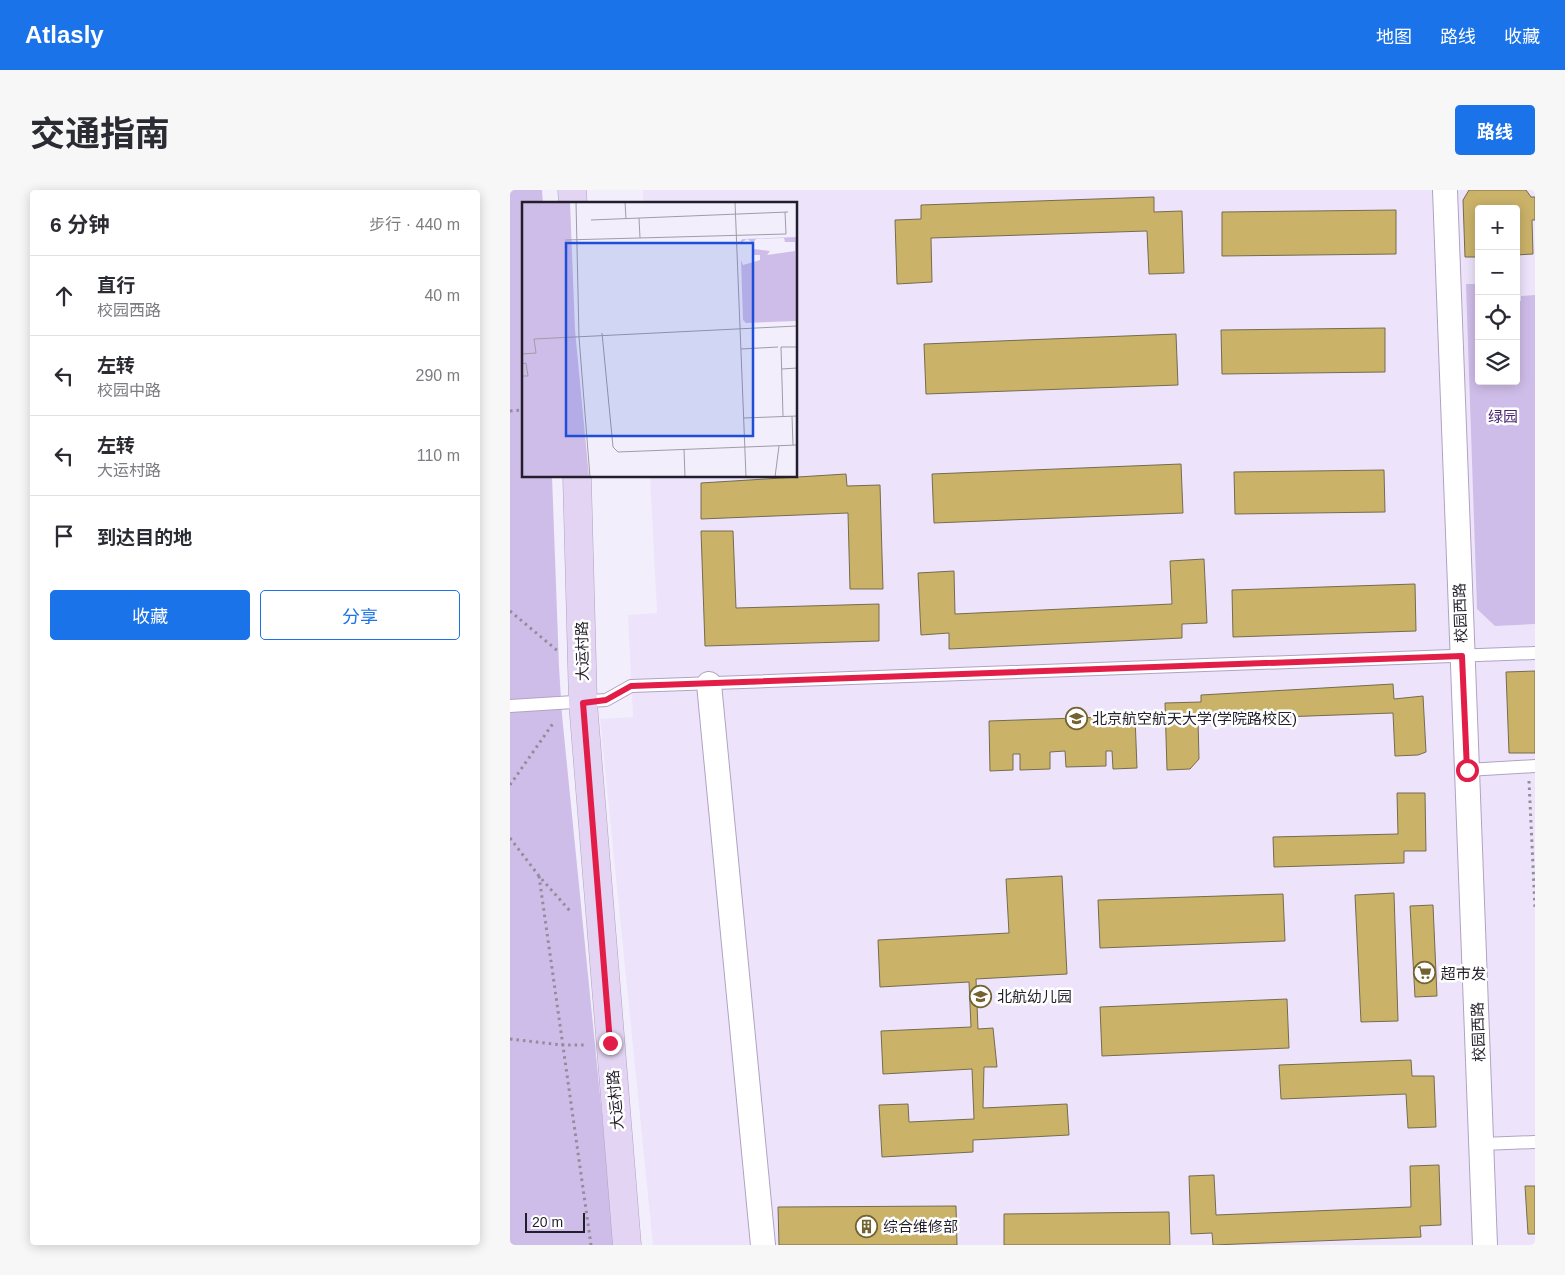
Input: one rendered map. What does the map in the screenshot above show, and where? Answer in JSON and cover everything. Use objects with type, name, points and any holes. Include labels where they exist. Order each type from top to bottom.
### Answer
[{"type":"street","name":"校园西路","points":[[1445,190],[1485,1245]]},
{"type":"street","name":"大运村路","points":[[577,478],[583,703],[627,1245]]},
{"type":"street","points":[[709,684],[763,1245]]},
{"type":"lane","points":[[510,706],[583,703],[606,700],[631,686],[1535,652]]},
{"type":"lane","points":[[1467,770],[1532,767]]},
{"type":"lane","points":[[1482,1144],[1535,1142]]},
{"type":"path","points":[[510,611],[560,654]]},
{"type":"path","points":[[510,785],[554,722]]},
{"type":"path","points":[[1532,767],[1535,908]]},
{"type":"path","points":[[510,838],[539,876],[570,911]]},
{"type":"path","points":[[539,876],[591,1245]]},
{"type":"path","points":[[510,1039],[562,1045],[610,1043]]},
{"type":"shaded area","name":"北京航空航天大学(学院路校区)","points":[[643,190],[1535,190],[1535,1245],[653,1245],[600,719],[633,717],[628,615],[657,613],[650,478],[798,478],[798,202],[643,202]]},
{"type":"green space","points":[[510,190],[542,190],[543,202],[522,202],[522,478],[552,478],[562,715],[615,1245],[510,1245]]},
{"type":"green space","name":"绿园","points":[[1466,284],[1475,284],[1475,385],[1520,385],[1520,301],[1521,296],[1535,295],[1535,624],[1495,626],[1477,609]]},
{"type":"building","points":[[1469,190],[1526,190],[1531,197],[1535,197],[1535,220],[1532,220],[1533,254],[1520,255],[1520,205],[1475,205],[1475,257],[1465,257],[1463,200]]},
{"type":"building","points":[[1154,197],[1154,212],[1182,211],[1184,273],[1149,274],[1147,231],[931,238],[932,282],[897,284],[895,220],[921,219],[921,205]]},
{"type":"building","points":[[1396,210],[1396,254],[1222,256],[1222,212]]},
{"type":"building","points":[[1385,328],[1385,372],[1222,374],[1221,330]]},
{"type":"building","points":[[1176,334],[1178,385],[926,394],[924,344]]},
{"type":"building","points":[[1181,464],[1183,513],[934,523],[932,474]]},
{"type":"building","points":[[1384,470],[1385,512],[1235,514],[1234,472]]},
{"type":"building","points":[[846,474],[847,486],[880,485],[883,589],[850,589],[848,513],[701,519],[701,483]]},
{"type":"building","points":[[701,531],[733,531],[736,608],[879,604],[879,641],[705,646]]},
{"type":"building","points":[[1204,559],[1207,623],[1182,624],[1182,638],[949,649],[949,633],[921,635],[918,573],[954,571],[955,614],[1172,604],[1170,561]]},
{"type":"building","points":[[1415,584],[1416,631],[1233,637],[1232,590]]},
{"type":"building","points":[[1535,671],[1535,753],[1509,753],[1506,672]]},
{"type":"building","points":[[1393,684],[1394,699],[1423,696],[1426,752],[1418,755],[1395,756],[1393,713],[1198,720],[1199,759],[1190,769],[1167,770],[1165,703],[1201,702],[1201,695]]},
{"type":"building","points":[[1135,716],[1137,768],[1113,769],[1112,751],[1106,751],[1106,766],[1066,767],[1065,751],[1050,752],[1050,769],[1020,770],[1020,754],[1013,754],[1013,770],[990,771],[989,721]]},
{"type":"building","points":[[1397,793],[1425,793],[1426,851],[1404,851],[1404,863],[1274,867],[1273,837],[1398,834]]},
{"type":"building","name":"北航幼儿园","points":[[1062,876],[1067,974],[976,979],[978,1029],[993,1028],[997,1067],[984,1067],[983,1108],[1067,1104],[1069,1135],[973,1140],[973,1152],[882,1157],[879,1105],[908,1104],[909,1122],[974,1119],[972,1069],[883,1074],[881,1031],[971,1027],[969,982],[880,987],[878,940],[1009,933],[1006,879]]},
{"type":"building","points":[[1394,893],[1398,1021],[1361,1022],[1355,895]]},
{"type":"building","points":[[1283,894],[1285,941],[1100,948],[1098,900]]},
{"type":"building","name":"超市发","points":[[1433,905],[1437,996],[1415,997],[1410,906]]},
{"type":"building","points":[[1287,999],[1289,1048],[1102,1056],[1100,1007]]},
{"type":"building","points":[[1411,1060],[1412,1076],[1434,1076],[1436,1127],[1408,1128],[1406,1094],[1281,1099],[1279,1065]]},
{"type":"building","points":[[1439,1165],[1441,1225],[1420,1226],[1421,1237],[1213,1245],[1212,1233],[1191,1234],[1189,1176],[1214,1175],[1216,1215],[1411,1207],[1410,1166]]},
{"type":"building","points":[[1525,1186],[1535,1186],[1535,1234],[1528,1234]]},
{"type":"building","name":"综合维修部","points":[[956,1206],[957,1245],[779,1245],[778,1207]]},
{"type":"building","points":[[1169,1212],[1170,1245],[1004,1245],[1004,1214]]},
{"type":"place","name":"北京航空航天大学(学院路校区)","points":[[1076,718]]},
{"type":"place","name":"超市发","points":[[1425,973]]},
{"type":"place","name":"北航幼儿园","points":[[981,996]]},
{"type":"place","name":"综合维修部","points":[[867,1226]]},
{"type":"route","points":[[610,1043],[583,703],[606,700],[631,686],[1462,656],[1467,770]]}]
